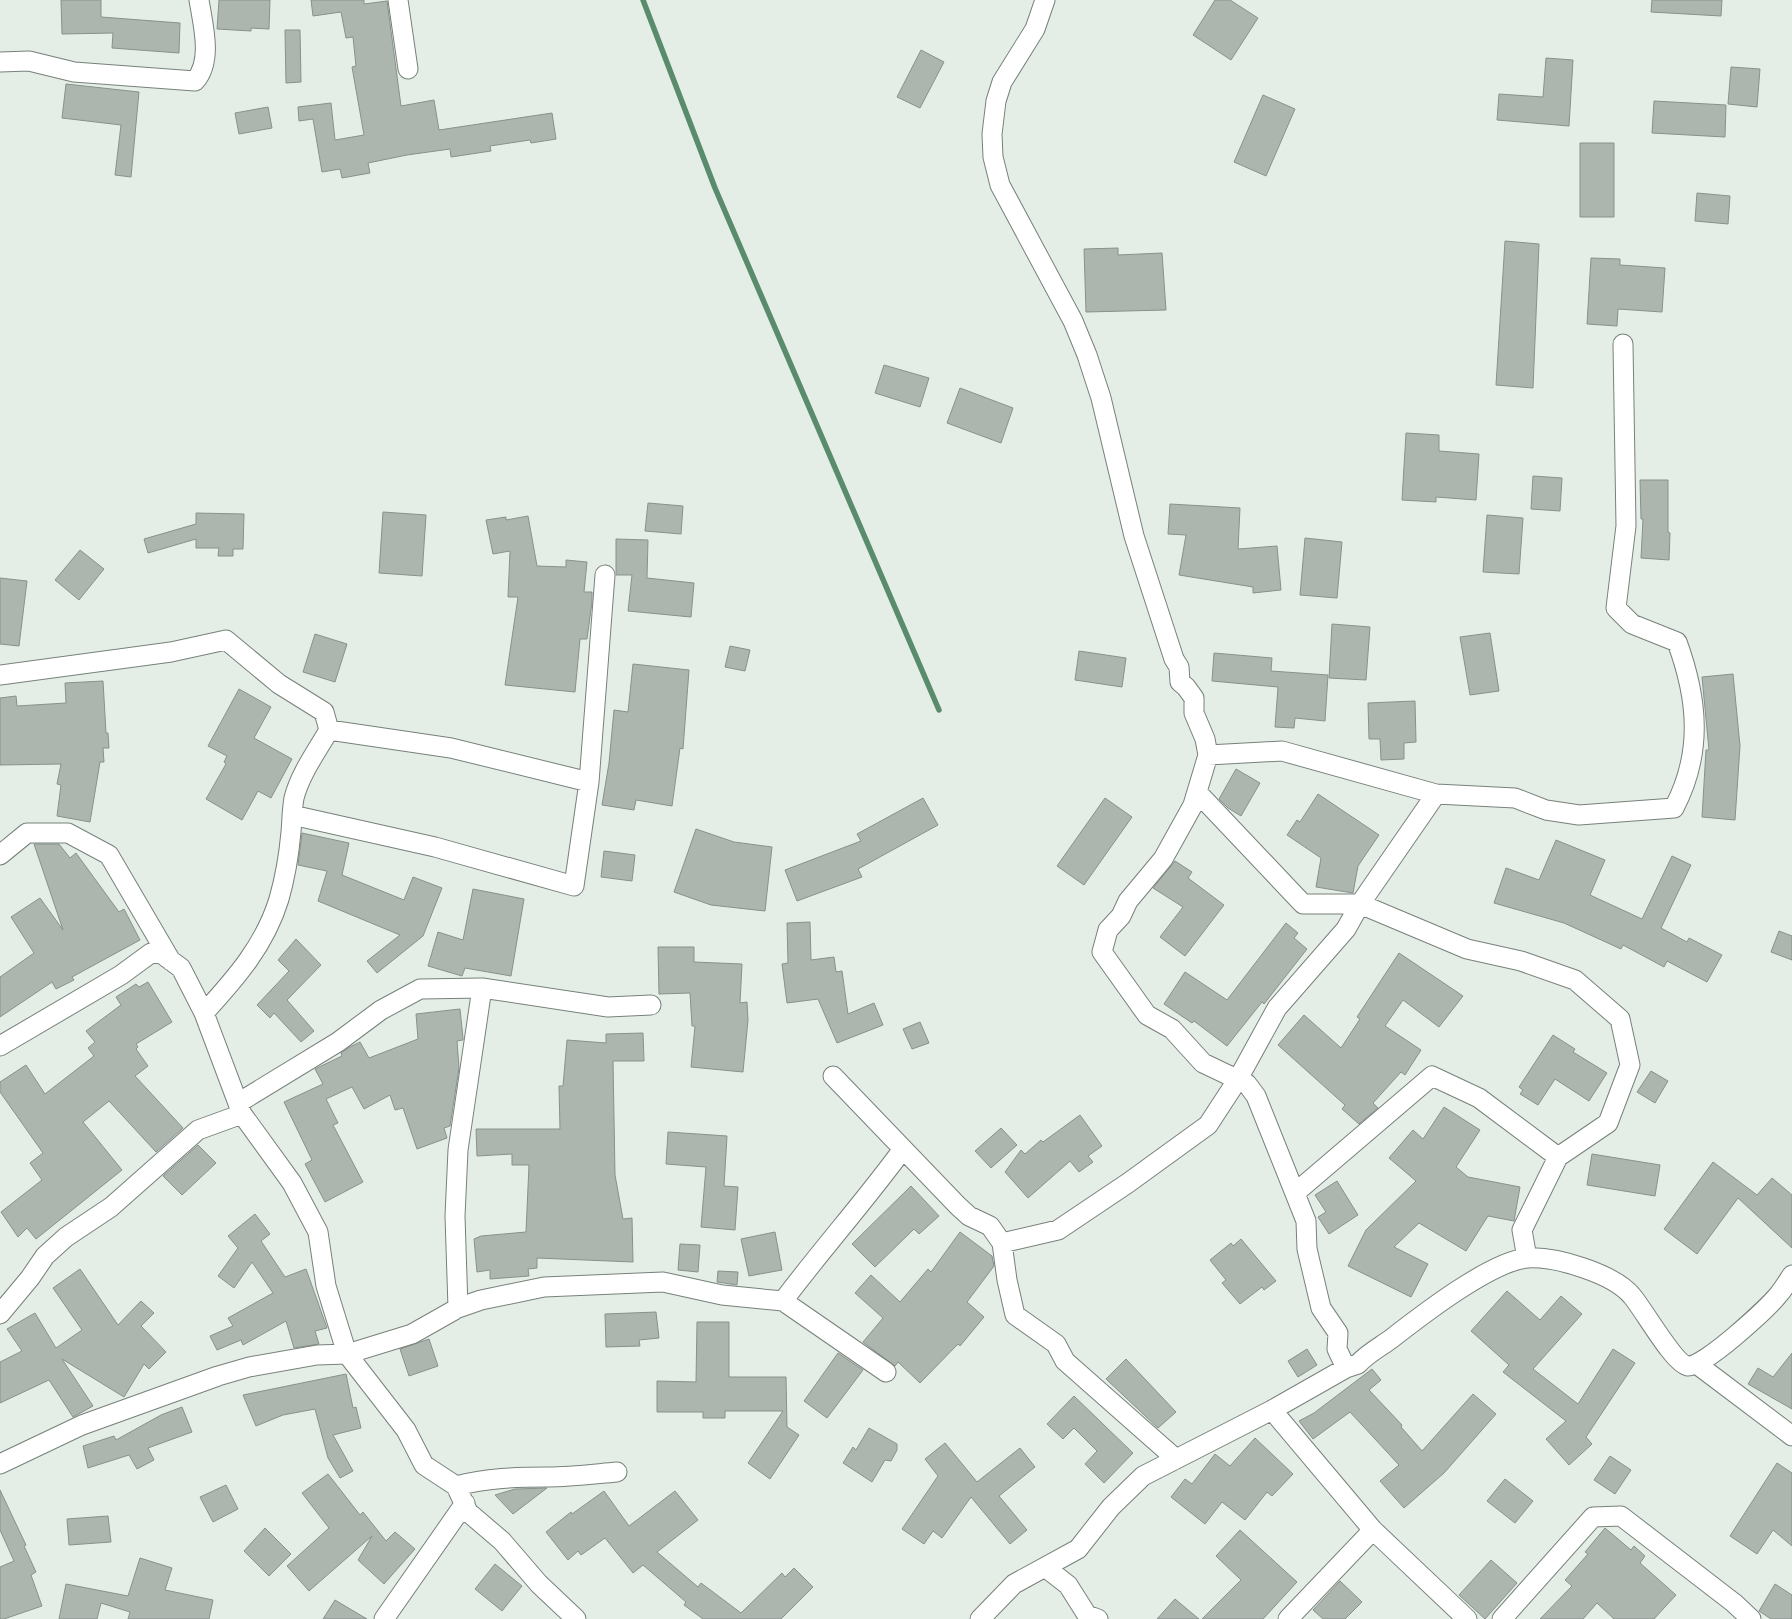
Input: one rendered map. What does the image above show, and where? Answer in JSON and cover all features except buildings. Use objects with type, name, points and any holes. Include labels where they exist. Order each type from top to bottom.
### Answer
[{"type":"street","points":[[0,62],[29,61],[74,72],[195,81],[202,73],[205,42],[199,0]]},
{"type":"street","points":[[398,0],[408,69]]},
{"type":"street","points":[[1044,0],[1035,29],[1006,75],[996,101],[992,134],[993,157],[1000,185],[1073,321],[1087,355],[1101,398],[1134,536],[1174,659],[1179,666],[1180,682],[1194,698],[1194,713],[1205,739],[1208,755],[1193,805],[1163,859],[1128,901],[1121,916],[1108,930],[1102,952],[1147,1015],[1172,1029],[1203,1064],[1247,1084],[1262,1106],[1306,1221],[1307,1249],[1321,1308],[1338,1333],[1337,1349],[1346,1368]]},
{"type":"street","points":[[1208,755],[1282,751],[1436,794],[1515,798],[1546,810],[1579,815],[1674,808],[1684,788],[1693,759],[1694,720],[1688,672],[1677,642],[1632,624],[1616,608],[1626,526],[1623,344]]},
{"type":"street","points":[[292,815],[434,847],[574,886],[589,782],[605,575]]},
{"type":"street","points":[[0,675],[171,652],[226,640],[279,684],[324,712],[329,730],[304,774],[294,797],[285,873],[279,899],[268,928],[254,954],[238,976],[204,1013]]},
{"type":"street","points":[[329,730],[452,748],[589,782]]},
{"type":"street","points":[[1197,792],[1303,904],[1360,904],[1467,949],[1521,960],[1576,980],[1620,1019],[1630,1066],[1608,1122],[1558,1157],[1522,1230],[1527,1258]]},
{"type":"street","points":[[1002,1243],[1058,1230],[1128,1183],[1208,1125],[1238,1079],[1277,1008],[1346,929],[1360,904],[1436,794]]},
{"type":"street","points":[[0,855],[27,832],[68,833],[110,855],[171,961]]},
{"type":"street","points":[[0,1046],[113,980],[152,953],[162,954],[182,968],[204,1013],[240,1109],[292,1183],[318,1232],[326,1286],[347,1354],[406,1430],[424,1465],[461,1494],[468,1512],[502,1541],[539,1584],[576,1619]]},
{"type":"street","points":[[458,1308],[455,1216],[458,1150],[482,988]]},
{"type":"street","points":[[1,1312],[30,1278],[45,1256],[66,1237],[111,1207],[198,1130],[240,1109],[381,1010],[420,990],[482,988],[608,1008],[652,1005]]},
{"type":"street","points":[[832,1076],[958,1206],[969,1216],[990,1226],[1002,1243],[1007,1280],[1015,1315],[1056,1344],[1065,1361],[1176,1459]]},
{"type":"street","points":[[1295,1193],[1432,1076],[1479,1098],[1558,1157]]},
{"type":"street","points":[[783,1301],[824,1246],[851,1216],[903,1149]]},
{"type":"street","points":[[980,1619],[1014,1584],[1078,1549],[1130,1487],[1143,1476],[1272,1410],[1346,1368],[1358,1364],[1435,1305],[1495,1269],[1527,1258],[1582,1268],[1614,1282],[1630,1294],[1642,1308],[1674,1358],[1687,1366],[1698,1365],[1768,1306],[1792,1275]]},
{"type":"street","points":[[0,1464],[82,1425],[218,1376],[249,1367],[317,1355],[347,1354],[412,1334],[458,1308],[481,1300],[544,1287],[662,1282],[722,1295],[783,1301],[886,1372]]},
{"type":"street","points":[[1698,1365],[1792,1436]]},
{"type":"street","points":[[1272,1410],[1373,1530],[1467,1619]]},
{"type":"street","points":[[384,1619],[461,1494],[476,1481],[524,1476],[549,1477],[617,1472]]},
{"type":"street","points":[[1502,1619],[1593,1517],[1621,1516],[1734,1603],[1751,1619]]},
{"type":"street","points":[[1288,1619],[1373,1530]]},
{"type":"street","points":[[1046,1568],[1068,1585],[1087,1614],[1098,1619]]},
{"type":"waterway","points":[[643,0],[715,188],[939,710]]}]
